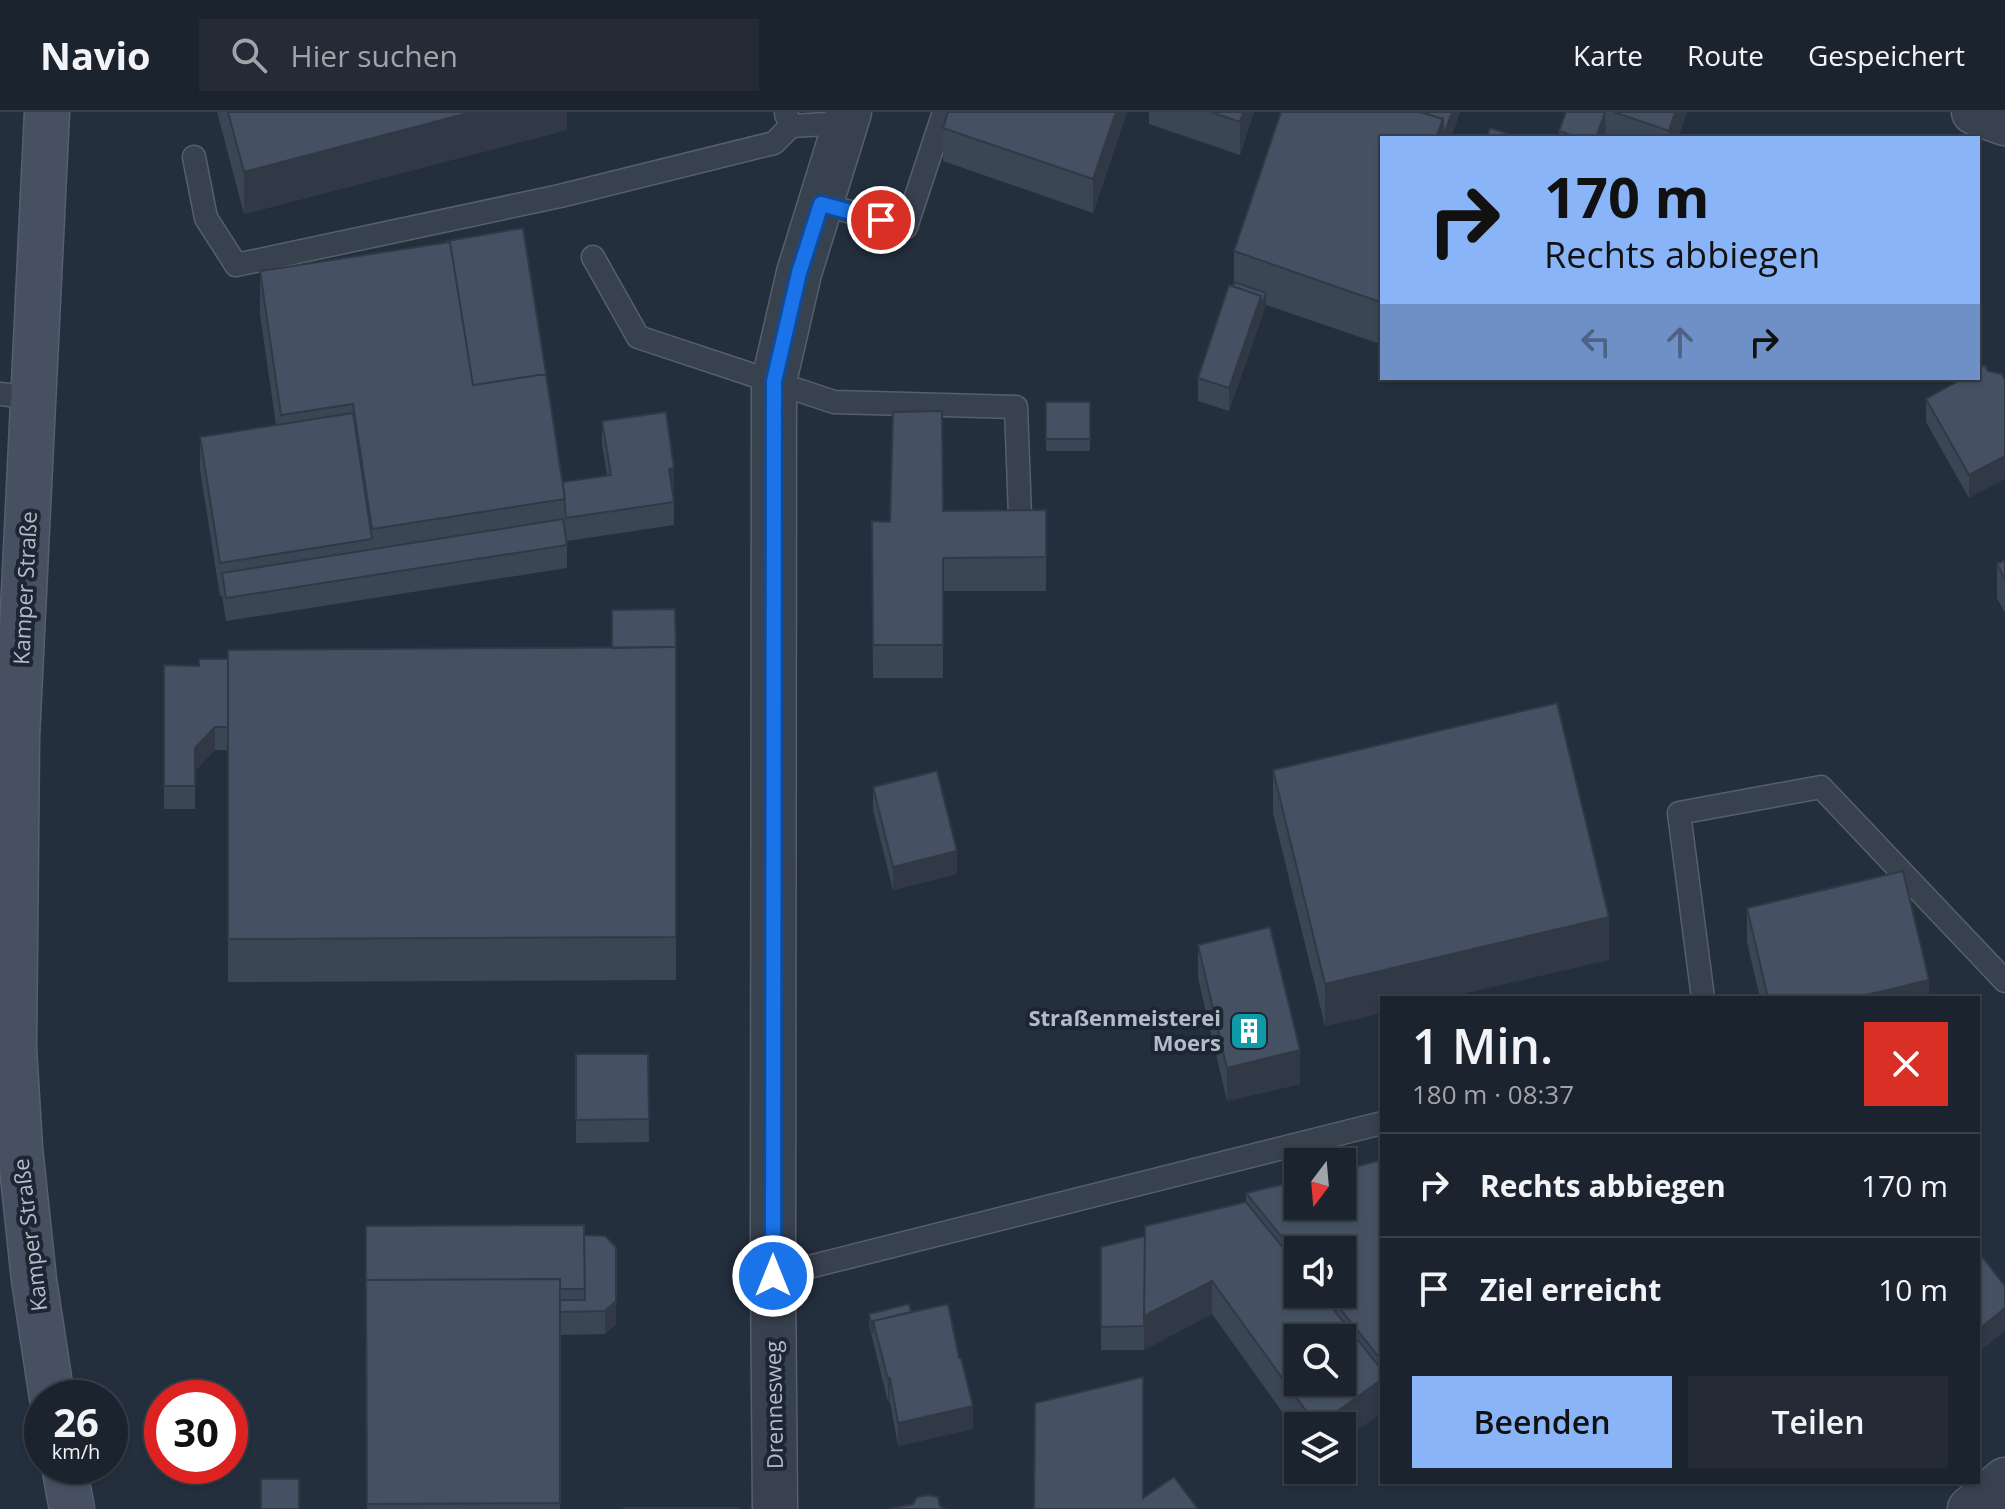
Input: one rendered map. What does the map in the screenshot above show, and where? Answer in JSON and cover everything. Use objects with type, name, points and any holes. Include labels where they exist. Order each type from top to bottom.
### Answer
[{"type":"main road","name":"Kamper Straße","points":[[47,112],[17,396],[14,1048],[20,1148],[34,1280],[49,1380]]},
{"type":"main road","points":[[67,1484],[72,1509]]},
{"type":"street","points":[[1974,112],[2005,123]]},
{"type":"street","name":"Drennesweg","points":[[775,1509],[774,381],[799,273],[847,118]]},
{"type":"street","points":[[1970,1509],[2005,1480]]},
{"type":"lane","points":[[821,204],[906,227],[944,112]]},
{"type":"lane","points":[[194,157],[206,218],[236,265],[560,196],[774,143],[788,119],[847,118]]},
{"type":"lane","points":[[593,257],[638,337],[834,402],[1016,407],[1020,516]]},
{"type":"lane","points":[[1703,996],[1679,813],[1821,787],[2005,981]]},
{"type":"lane","points":[[773,1276],[1380,1124]]},
{"type":"building","points":[[228,112],[472,112],[244,172]]},
{"type":"building","points":[[948,112],[1116,112],[1093,179],[943,128]]},
{"type":"building","points":[[1211,112],[1243,112],[1240,122]]},
{"type":"building","points":[[1281,112],[1420,112],[1443,119],[1437,136],[1380,136],[1380,302],[1234,251]]},
{"type":"building","points":[[1421,112],[1452,112],[1444,136],[1443,119]]},
{"type":"building","points":[[1566,112],[1605,112],[1597,136],[1573,136],[1559,131]]},
{"type":"building","points":[[1614,112],[1675,112],[1669,131]]},
{"type":"building","points":[[1490,128],[1515,136],[1488,136]]},
{"type":"building","points":[[523,228],[546,374],[473,385],[450,242],[447,241]]},
{"type":"building","points":[[450,242],[473,385],[546,374],[565,499],[372,529],[353,404],[281,415],[260,271]]},
{"type":"building","points":[[1234,282],[1266,293],[1261,307],[1261,296],[1233,286]]},
{"type":"building","points":[[1229,285],[1261,296],[1229,388],[1198,378]]},
{"type":"building","points":[[1985,365],[1988,371],[2002,374],[2005,380],[2005,456],[1969,475],[1926,399],[1956,380],[1980,380],[1980,367]]},
{"type":"building","points":[[1046,402],[1090,402],[1090,439],[1046,439]]},
{"type":"building","points":[[942,411],[943,511],[1046,510],[1046,557],[943,558],[943,645],[873,645],[872,521],[890,522],[893,412]]},
{"type":"building","points":[[666,412],[674,468],[669,469],[674,502],[566,518],[563,482],[611,475],[602,421]]},
{"type":"building","points":[[353,413],[372,539],[220,563],[200,437]]},
{"type":"building","points":[[563,519],[567,545],[226,598],[222,573]]},
{"type":"building","points":[[2005,560],[2005,579],[1997,564]]},
{"type":"building","points":[[675,609],[676,647],[612,648],[612,610]]},
{"type":"building","points":[[676,647],[676,937],[228,939],[228,650]]},
{"type":"building","points":[[199,659],[228,659],[228,727],[215,727],[195,748],[195,786],[164,786],[164,665],[199,666]]},
{"type":"building","points":[[1557,703],[1609,917],[1325,984],[1273,770]]},
{"type":"building","points":[[937,771],[957,851],[893,867],[873,787]]},
{"type":"building","points":[[1903,871],[1929,980],[1862,996],[1768,996],[1747,908]]},
{"type":"building","name":"Straßenmeisterei Moers","points":[[1270,927],[1300,1050],[1227,1068],[1198,945]]},
{"type":"building","points":[[576,1054],[648,1054],[649,1119],[576,1120]]},
{"type":"building","points":[[1380,1160],[1380,1359],[1356,1329],[1356,1324],[1352,1324],[1339,1308],[1356,1308],[1356,1236],[1284,1236],[1284,1240],[1246,1193],[1284,1184],[1284,1220],[1356,1220],[1356,1166]]},
{"type":"building","points":[[1246,1202],[1284,1249],[1284,1308],[1332,1308],[1345,1324],[1284,1324],[1284,1380],[1212,1281],[1144,1316],[1145,1226]]},
{"type":"building","points":[[584,1225],[585,1289],[560,1289],[560,1279],[366,1280],[366,1226]]},
{"type":"building","points":[[584,1235],[605,1236],[616,1247],[616,1301],[605,1311],[560,1312],[560,1300],[585,1300]]},
{"type":"building","points":[[1145,1236],[1144,1326],[1101,1327],[1101,1247]]},
{"type":"building","points":[[1980,1254],[2005,1286],[2005,1308],[1980,1328]]},
{"type":"building","points":[[560,1279],[560,1503],[367,1504],[366,1280]]},
{"type":"building","points":[[909,1304],[911,1312],[873,1321],[873,1333],[869,1314]]},
{"type":"building","points":[[948,1304],[973,1406],[898,1423],[890,1378],[873,1321]]},
{"type":"building","points":[[1356,1338],[1380,1368],[1380,1380],[1336,1412],[1307,1412],[1295,1396],[1356,1396]]},
{"type":"building","points":[[1143,1377],[1143,1498],[1174,1477],[1198,1509],[1034,1509],[1035,1403]]},
{"type":"building","points":[[261,1479],[299,1479],[299,1509],[261,1509]]},
{"type":"building","points":[[917,1497],[938,1497],[940,1506],[945,1509],[889,1509],[913,1504]]},
{"type":"building","points":[[738,1508],[738,1509],[624,1509]]},
{"type":"place","name":"Straßenmeisterei Moers","points":[[1249,1031]]},
{"type":"route","points":[[773,1276],[774,381],[799,273],[821,204],[881,220]]}]
